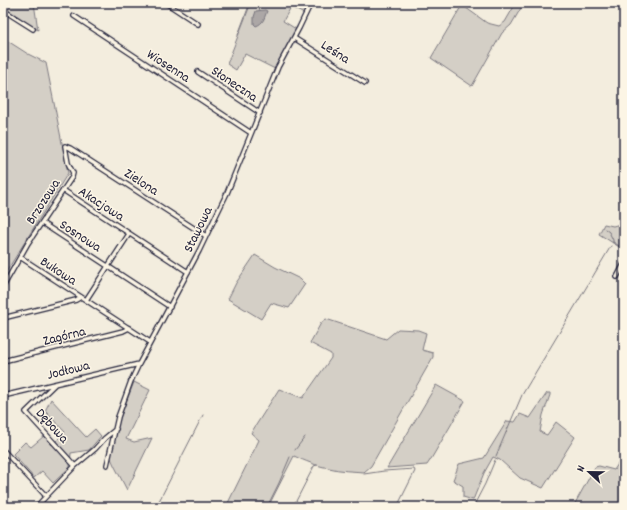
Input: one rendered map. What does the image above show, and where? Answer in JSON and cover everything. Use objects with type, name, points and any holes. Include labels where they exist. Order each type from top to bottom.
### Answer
[{"type":"street","points":[[166,3],[198,24]]},
{"type":"street","name":"Stawowa","points":[[107,465],[118,417],[139,364],[200,251],[227,193],[278,67],[311,3]]},
{"type":"street","points":[[3,10],[33,29]]},
{"type":"street","name":"Wiosenna","points":[[74,16],[251,133]]},
{"type":"street","name":"Leśna","points":[[294,38],[365,83]]},
{"type":"street","name":"Słoneczna","points":[[198,72],[260,113]]},
{"type":"street","name":"Zielona","points":[[65,146],[206,236]]},
{"type":"street","name":"Brzozowa","points":[[3,287],[28,243],[72,177],[73,173],[68,163],[65,146]]},
{"type":"street","name":"Akacjowa","points":[[63,190],[188,272]]},
{"type":"street","name":"Sosnowa","points":[[42,223],[170,307]]},
{"type":"street","name":"Akacjowa","points":[[119,249],[129,234]]},
{"type":"street","name":"Sosnowa","points":[[108,266],[119,249]]},
{"type":"street","name":"Bukowa","points":[[20,257],[150,342]]},
{"type":"street","points":[[617,276],[624,264]]},
{"type":"street","name":"Bukowa","points":[[86,300],[108,266]]},
{"type":"street","points":[[3,318],[64,303],[81,297]]},
{"type":"street","name":"Zagórna","points":[[3,360],[123,331],[129,328]]},
{"type":"street","name":"Jodłowa","points":[[3,396],[139,364]]},
{"type":"street","name":"Dębowa","points":[[56,383],[26,412],[75,466]]},
{"type":"street","points":[[36,507],[75,466],[116,429]]},
{"type":"street","points":[[3,450],[46,496]]},
{"type":"shaded area","points":[[3,3],[34,3],[38,30],[3,7]]},
{"type":"shaded area","points":[[251,3],[309,3],[304,14],[291,7],[283,21],[296,29],[275,69],[245,54],[236,70],[227,64]]},
{"type":"shaded area","points":[[516,3],[524,3],[511,25],[502,33],[472,86],[431,58],[462,5],[487,23],[499,26],[505,22]]},
{"type":"shaded area","points":[[256,11],[267,11],[263,20],[256,26],[254,24],[254,17]]},
{"type":"shaded area","points":[[3,38],[28,54],[46,63],[68,173],[3,277]]},
{"type":"shaded area","points":[[624,223],[624,250],[599,234],[604,224],[613,226]]},
{"type":"shaded area","points":[[255,255],[300,279],[305,284],[289,308],[271,303],[261,319],[228,299],[236,283]]},
{"type":"shaded area","points":[[326,319],[386,339],[398,329],[418,330],[426,333],[422,350],[433,353],[433,357],[371,466],[364,472],[325,467],[294,456],[268,507],[226,507],[259,440],[251,433],[279,389],[303,398],[331,358],[331,354],[310,343],[321,323]]},
{"type":"shaded area","points":[[134,382],[150,390],[126,439],[134,442],[152,438],[127,490],[110,456],[120,418]]},
{"type":"shaded area","points":[[436,385],[465,401],[431,459],[427,465],[387,468]]},
{"type":"shaded area","points":[[547,393],[550,393],[550,395],[543,415],[540,432],[547,435],[556,422],[575,437],[543,488],[520,478],[500,460],[493,457],[484,473],[473,500],[463,497],[463,486],[453,480],[459,464],[484,458],[507,421],[515,422],[520,414],[530,418]]},
{"type":"shaded area","points":[[51,399],[86,437],[95,429],[101,436],[89,450],[71,453],[70,467],[53,483],[42,471],[34,478],[13,454],[25,442],[31,447],[44,436],[52,445],[65,432],[45,411]]},
{"type":"shaded area","points":[[624,455],[624,505],[622,504],[620,507],[573,507],[595,467],[599,466],[614,470]]},
{"type":"waterway","points":[[238,35],[250,3]]},
{"type":"waterway","points":[[605,229],[609,232],[613,243]]},
{"type":"waterway","points":[[613,242],[624,249]]},
{"type":"waterway","points":[[496,456],[522,395],[611,246]]},
{"type":"waterway","points":[[156,507],[203,415]]},
{"type":"waterway","points":[[295,450],[305,437]]},
{"type":"waterway","points":[[267,507],[290,457]]},
{"type":"waterway","points":[[473,507],[495,460]]},
{"type":"waterway","points":[[293,507],[314,466],[317,465]]},
{"type":"waterway","points":[[364,474],[414,469],[415,471],[397,507]]}]
